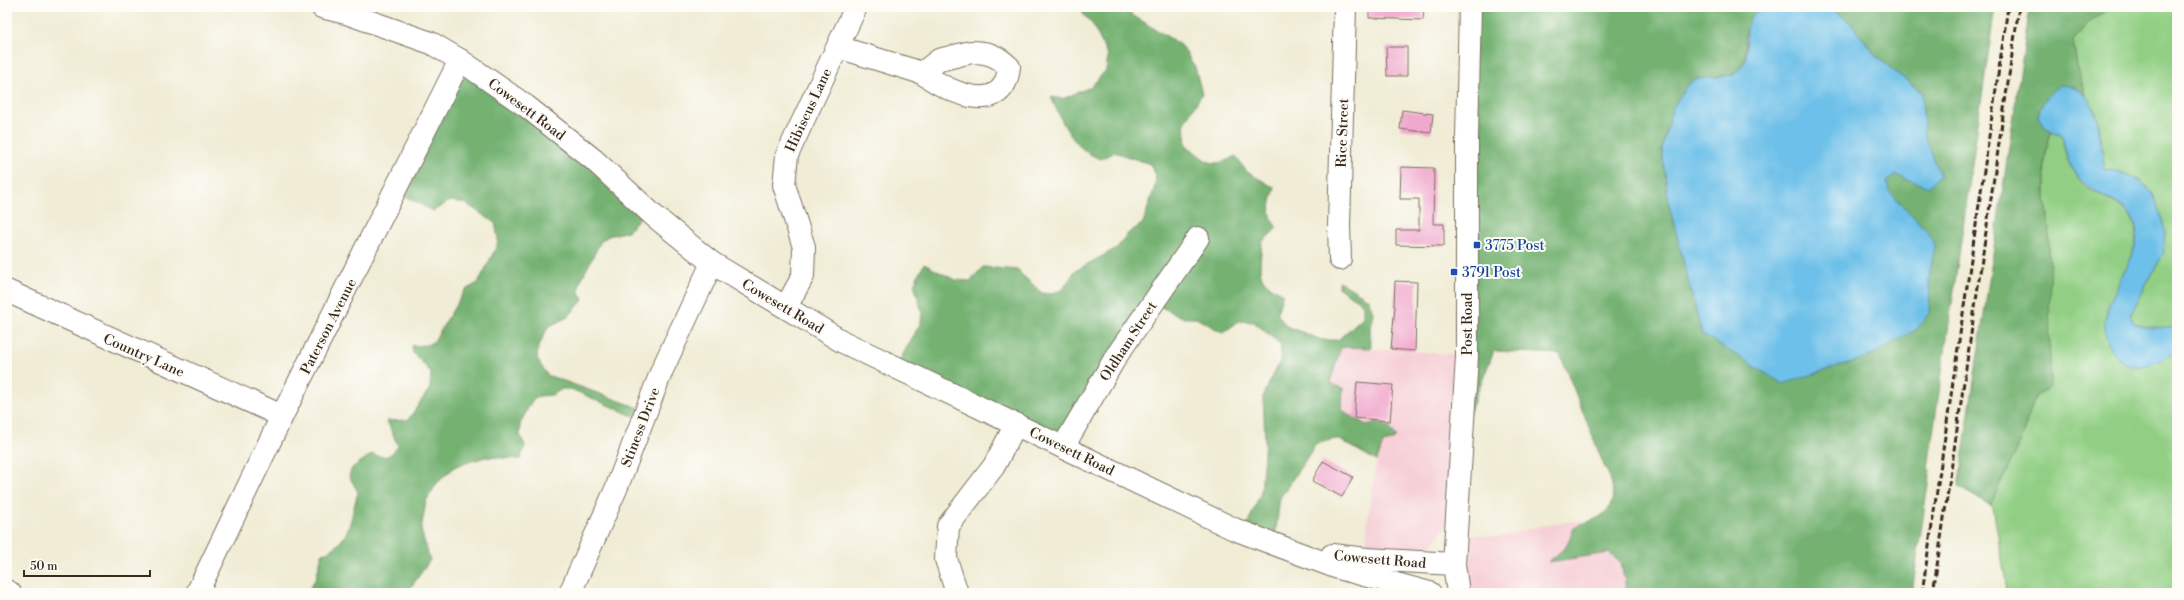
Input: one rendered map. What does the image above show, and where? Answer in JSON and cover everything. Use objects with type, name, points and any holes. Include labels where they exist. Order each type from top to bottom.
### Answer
[{"type":"street","name":"Cowesett Road","points":[[322,7],[359,12],[432,43],[460,60],[526,106],[594,160],[654,216],[712,263],[753,290],[786,307],[842,342],[1234,529],[1338,568],[1430,593]]},
{"type":"street","name":"Hibiscus Lane","points":[[786,307],[803,276],[804,247],[784,185],[787,155],[856,7]]},
{"type":"street","name":"Rice Street","points":[[1340,259],[1339,225],[1345,7]]},
{"type":"street","name":"Post Road","points":[[1458,593],[1454,564],[1467,357],[1467,137],[1470,7]]},
{"type":"street","points":[[838,47],[922,73]]},
{"type":"street","name":"Paterson Avenue","points":[[197,593],[282,416],[460,60]]},
{"type":"street","name":"Oldham Street","points":[[1064,447],[1117,355],[1198,238]]},
{"type":"street","name":"Stiness Drive","points":[[570,593],[616,489],[662,370],[712,263]]},
{"type":"street","name":"Country Lane","points":[[7,291],[282,416]]},
{"type":"street","points":[[957,593],[946,559],[948,526],[994,466],[1016,424]]},
{"type":"street","name":"Cowesett Road","points":[[1283,548],[1367,560],[1454,564]]},
{"type":"shaded area","points":[[1341,347],[1466,355],[1454,515],[1433,544],[1415,557],[1366,557],[1368,515],[1377,461],[1383,443],[1392,441],[1389,427],[1378,422],[1366,425],[1342,410],[1343,388],[1329,383]]},
{"type":"shaded area","points":[[1585,522],[1574,528],[1566,547],[1549,561],[1609,553],[1621,563],[1627,593],[1458,593],[1457,533],[1498,537],[1553,523]]},
{"type":"green space","points":[[1082,7],[1119,7],[1181,45],[1195,67],[1202,94],[1184,123],[1186,145],[1203,159],[1214,163],[1219,163],[1235,156],[1247,172],[1275,188],[1270,209],[1272,218],[1277,228],[1262,242],[1260,268],[1263,279],[1267,284],[1283,293],[1277,313],[1286,326],[1322,340],[1338,340],[1363,317],[1363,304],[1339,288],[1339,281],[1368,299],[1373,312],[1370,330],[1371,348],[1341,347],[1330,383],[1343,388],[1342,410],[1366,425],[1378,422],[1389,427],[1396,437],[1392,441],[1383,443],[1377,461],[1340,440],[1334,439],[1316,444],[1280,498],[1275,537],[1245,531],[1261,492],[1265,439],[1263,396],[1280,361],[1281,345],[1254,322],[1238,321],[1224,333],[1196,318],[1184,318],[1153,303],[1063,442],[897,365],[921,322],[922,312],[914,284],[924,264],[955,280],[970,281],[983,267],[1019,270],[1020,273],[1042,293],[1052,294],[1063,289],[1075,271],[1117,248],[1126,235],[1143,223],[1155,186],[1156,175],[1150,164],[1114,152],[1101,159],[1091,155],[1076,142],[1070,134],[1064,125],[1051,97],[1062,99],[1091,87],[1106,70],[1108,56],[1093,25],[1083,14]]},
{"type":"green space","points":[[1473,7],[1768,7],[1761,8],[1746,30],[1745,61],[1734,75],[1696,79],[1662,149],[1669,205],[1702,334],[1930,312],[1929,280],[1933,245],[1927,231],[1889,191],[1887,182],[1894,174],[1929,187],[1940,175],[1924,133],[1922,93],[1878,58],[1851,23],[1829,7],[1995,7],[1928,468],[1930,470],[1912,593],[1627,593],[1621,563],[1609,553],[1548,562],[1566,547],[1574,528],[1601,516],[1606,511],[1610,506],[1613,493],[1611,480],[1560,354],[1494,351],[1464,426]]},
{"type":"green space","points":[[2030,7],[2112,7],[2088,22],[2073,41],[2077,67],[2087,98],[2073,86],[2039,110],[2038,117],[2046,128],[2052,131],[2045,156],[2045,182],[2049,234],[2050,387],[2035,397],[2018,447],[1990,505],[1958,487]]},
{"type":"green space","points":[[2112,7],[2177,7],[2177,326],[2160,327],[2134,323],[2130,315],[2163,254],[2125,174],[2105,170],[2097,115],[2087,98],[2080,78],[2073,41],[2088,22]]},
{"type":"green space","points":[[460,62],[646,210],[628,231],[608,236],[601,241],[580,282],[579,292],[583,300],[568,317],[548,327],[538,348],[537,359],[547,375],[645,410],[640,419],[571,389],[562,389],[552,395],[539,396],[531,402],[520,424],[520,435],[525,445],[521,459],[485,457],[456,466],[437,483],[426,501],[421,530],[430,560],[407,593],[307,593],[316,578],[322,554],[332,549],[339,543],[344,537],[351,521],[358,492],[349,476],[352,468],[372,454],[384,457],[392,453],[398,446],[387,421],[408,420],[430,388],[431,372],[413,353],[412,346],[427,345],[434,341],[465,290],[478,283],[497,246],[498,238],[495,223],[465,203],[450,201],[433,211],[395,191]]},
{"type":"green space","points":[[2052,131],[2062,136],[2068,161],[2074,173],[2082,183],[2124,210],[2131,217],[2135,225],[2136,236],[2133,254],[2107,310],[2139,368],[2177,353],[2177,593],[2005,593],[2006,583],[1993,507],[1990,505],[2018,447],[2035,397],[2050,387],[2049,234],[2045,182],[2045,156]]},
{"type":"water","points":[[1768,7],[1829,7],[1851,23],[1878,58],[1922,93],[1924,133],[1940,175],[1929,187],[1895,175],[1887,182],[1889,191],[1927,231],[1934,245],[1929,280],[1930,312],[1917,329],[1870,356],[1783,384],[1702,334],[1669,205],[1662,149],[1672,109],[1688,84],[1696,79],[1734,75],[1745,60],[1747,28],[1752,15],[1758,10]]},
{"type":"water","points":[[2061,85],[2075,88],[2085,95],[2092,105],[2099,130],[2105,170],[2125,174],[2140,180],[2153,194],[2161,213],[2165,233],[2163,254],[2130,315],[2134,323],[2151,328],[2177,326],[2177,353],[2150,365],[2137,367],[2124,363],[2116,356],[2106,338],[2105,320],[2110,302],[2134,250],[2137,233],[2132,217],[2128,212],[2089,187],[2076,175],[2068,160],[2062,136],[2046,128],[2038,117],[2043,103]]},
{"type":"building","points":[[1369,7],[1424,7],[1423,20],[1369,18]]},
{"type":"building","points":[[1386,47],[1407,47],[1407,76],[1387,76]]},
{"type":"building","points":[[1402,110],[1433,114],[1431,133],[1400,129]]},
{"type":"building","points":[[1401,167],[1434,168],[1433,224],[1444,224],[1444,246],[1396,245],[1396,230],[1419,230],[1419,199],[1400,199]]},
{"type":"building","points":[[1395,281],[1417,282],[1415,351],[1391,349],[1395,306]]},
{"type":"building","points":[[1357,382],[1393,385],[1390,421],[1354,418]]},
{"type":"building","points":[[1323,461],[1353,477],[1342,497],[1312,481]]},
{"type":"railway","points":[[1922,593],[2008,7]]},
{"type":"railway","points":[[1933,593],[2019,7]]},
{"type":"place","name":"3775 Post","points":[[1477,245]]},
{"type":"place","name":"3791 Post","points":[[1454,272]]}]
